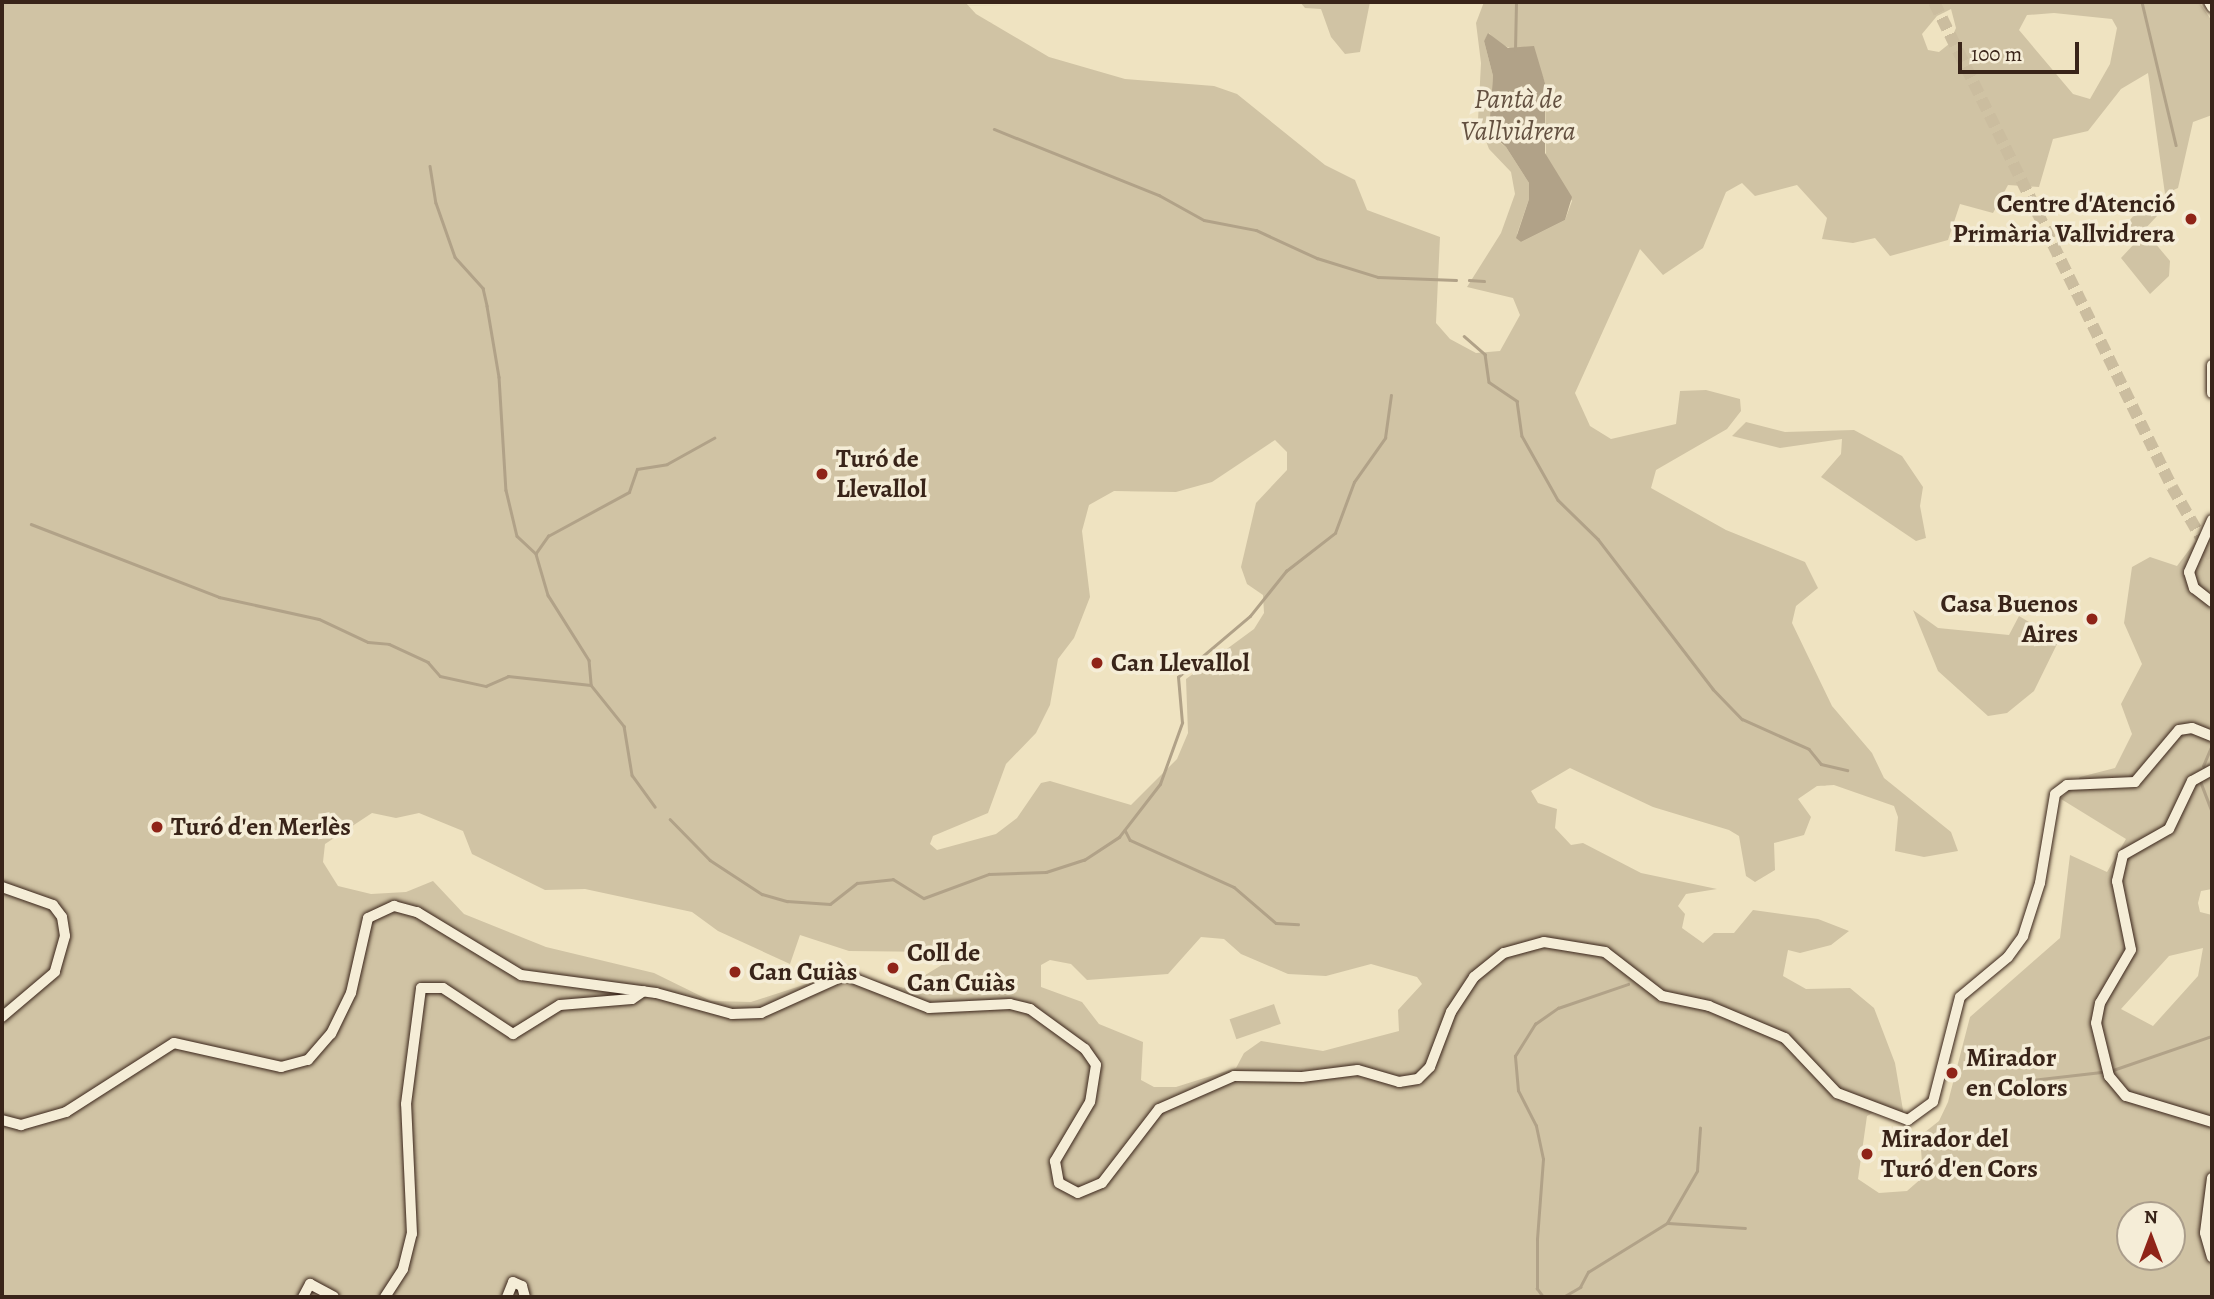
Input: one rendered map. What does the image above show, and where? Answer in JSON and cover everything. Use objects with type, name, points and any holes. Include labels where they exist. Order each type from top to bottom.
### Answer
[{"type":"main road","points":[[2209,2],[2212,7]]},
{"type":"main road","points":[[2212,365],[2212,393]]},
{"type":"main road","points":[[2212,520],[2189,572],[2194,588],[2212,602]]},
{"type":"main road","points":[[2,1119],[21,1125],[66,1112],[174,1043],[273,1066],[307,1060],[331,1034],[351,993],[368,918],[386,906],[416,912],[521,975],[644,991],[752,1015],[845,975],[929,1008],[1010,1004],[1030,1009],[1085,1049],[1096,1065],[1090,1102],[1055,1161],[1059,1184],[1078,1194],[1102,1183],[1159,1109],[1234,1076],[1302,1077],[1358,1070],[1399,1082],[1418,1080],[1430,1067],[1451,1012],[1474,977],[1504,953],[1544,942],[1605,952],[1662,996],[1709,1006],[1785,1038],[1837,1093],[1908,1120],[1933,1102],[1960,997],[2008,957],[2023,936],[2040,883],[2055,794],[2077,783],[2118,787],[2134,782],[2179,730],[2192,728],[2212,736]]},
{"type":"main road","points":[[2212,770],[2192,781],[2169,829],[2123,855],[2117,881],[2131,950],[2100,1003],[2096,1023],[2109,1076],[2126,1096],[2212,1122]]},
{"type":"main road","points":[[2,887],[53,905],[62,916],[65,936],[55,972],[2,1017]]},
{"type":"main road","points":[[385,1297],[403,1269],[412,1234],[406,1104],[421,988],[443,988],[513,1034],[560,1005],[632,999],[644,991]]},
{"type":"main road","points":[[2212,1178],[2205,1233],[2212,1257]]},
{"type":"main road","points":[[507,1297],[513,1282],[522,1286],[525,1297]]},
{"type":"main road","points":[[303,1297],[310,1284],[334,1297]]},
{"type":"shaded area","points":[[2,2],[965,2],[976,14],[1049,57],[1125,79],[1214,86],[1237,94],[1325,165],[1355,180],[1367,210],[1440,237],[1436,323],[1450,339],[1476,353],[1500,351],[1520,315],[1513,298],[1467,287],[1501,233],[1515,194],[1511,172],[1489,149],[1478,120],[1481,63],[1476,23],[1484,2],[2199,2],[2212,21],[2212,115],[2193,122],[2178,188],[2165,194],[2148,73],[2121,89],[2088,131],[2053,139],[2039,187],[2008,185],[1993,213],[1960,204],[1948,240],[1890,256],[1875,238],[1853,243],[1822,239],[1827,218],[1797,185],[1755,196],[1742,183],[1726,192],[1703,248],[1663,275],[1640,249],[1575,393],[1590,426],[1611,439],[1676,424],[1680,391],[1706,390],[1740,399],[1741,411],[1727,429],[1656,470],[1651,488],[1726,530],[1805,562],[1818,588],[1796,606],[1792,623],[1832,706],[1872,753],[1884,778],[1951,832],[1958,851],[1924,857],[1895,851],[1898,817],[1894,806],[1834,785],[1817,786],[1798,799],[1811,817],[1804,835],[1774,843],[1775,870],[1755,882],[1746,876],[1739,836],[1729,830],[1653,807],[1570,768],[1531,791],[1538,803],[1557,809],[1555,828],[1571,845],[1583,843],[1641,873],[1717,889],[1686,894],[1678,906],[1685,914],[1682,928],[1703,943],[1714,933],[1734,933],[1753,910],[1818,919],[1849,931],[1831,945],[1800,953],[1788,950],[1783,976],[1806,989],[1850,988],[1874,1008],[1895,1063],[1904,1116],[1880,1109],[1867,1116],[1858,1179],[1879,1193],[1907,1191],[1923,1177],[1920,1136],[1939,1121],[1948,1102],[1970,1017],[2060,938],[2070,855],[2107,872],[2126,839],[2061,799],[2080,777],[2115,768],[2132,734],[2121,704],[2142,664],[2124,623],[2132,567],[2150,557],[2177,566],[2201,534],[2212,540],[2212,889],[2201,891],[2198,903],[2200,912],[2212,915],[2212,1297],[2,1297]],"holes":[[[1951,9],[1956,28],[1949,44],[1939,52],[1928,50],[1922,34],[1937,16]],[[2054,13],[2112,19],[2117,28],[2110,64],[2090,99],[2073,94],[2019,30],[2027,15]],[[1489,33],[1497,43],[1536,58],[1545,83],[1546,157],[1572,201],[1565,220],[1521,242],[1517,234],[1529,199],[1529,183],[1506,147],[1490,135],[1493,76],[1484,41]],[[1275,440],[1287,452],[1287,470],[1256,503],[1241,567],[1247,584],[1263,595],[1264,613],[1254,629],[1186,679],[1188,733],[1177,759],[1131,805],[1050,781],[1041,783],[1017,818],[996,834],[937,850],[930,844],[933,836],[988,813],[1006,764],[1036,733],[1050,705],[1058,659],[1074,638],[1090,597],[1082,531],[1089,505],[1114,491],[1176,492],[1212,482]],[[372,813],[396,818],[419,813],[463,831],[472,854],[545,890],[585,889],[692,912],[718,931],[790,964],[800,935],[849,951],[943,952],[945,963],[904,988],[843,972],[751,1002],[711,1001],[654,973],[546,947],[464,914],[433,881],[406,892],[371,894],[338,886],[323,862],[325,844]],[[1201,937],[1224,939],[1241,954],[1288,974],[1326,976],[1371,964],[1417,977],[1422,984],[1398,1010],[1399,1031],[1323,1051],[1261,1041],[1244,1053],[1236,1068],[1176,1087],[1154,1087],[1141,1080],[1143,1042],[1099,1024],[1082,1002],[1041,987],[1041,965],[1050,960],[1071,964],[1087,980],[1168,974]],[[2203,948],[2198,976],[2153,1026],[2121,1009],[2169,956]]]},
{"type":"shaded area","points":[[1300,2],[1370,2],[1360,52],[1345,54],[1331,37],[1321,9],[1305,8]]},
{"type":"shaded area","points":[[2145,201],[2157,216],[2144,230],[2170,261],[2169,276],[2150,294],[2121,258],[2135,243],[2123,229]]},
{"type":"shaded area","points":[[1746,422],[1785,432],[1854,430],[1902,456],[1923,487],[1920,506],[1926,538],[1916,541],[1821,477],[1841,454],[1842,439],[1780,448],[1732,436]]},
{"type":"shaded area","points":[[1913,610],[1938,628],[2009,635],[2019,616],[2059,640],[2034,691],[2007,713],[1988,716],[1938,671]]},
{"type":"shaded area","points":[[1274,1004],[1281,1024],[1236,1039],[1230,1019]]},
{"type":"water","name":"Pantà de Vallvidrera","points":[[1488,33],[1508,48],[1534,46],[1545,83],[1545,153],[1572,197],[1565,220],[1521,242],[1516,238],[1529,199],[1529,183],[1506,147],[1489,132],[1493,76],[1484,41]]},
{"type":"waterway","points":[[1515,50],[1516,2]]},
{"type":"waterway","points":[[2142,2],[2176,145]]},
{"type":"waterway","points":[[994,129],[1159,195],[1204,220],[1256,230],[1317,258],[1378,277],[1456,280]]},
{"type":"waterway","points":[[430,166],[436,203],[455,257],[483,288],[499,377],[506,490],[517,536],[536,554],[548,595],[589,660],[591,685],[624,726],[632,775],[655,807]]},
{"type":"waterway","points":[[1469,280],[1484,281]]},
{"type":"waterway","points":[[1464,336],[1485,354],[1489,382],[1517,401],[1522,436],[1558,500],[1598,539],[1713,689],[1742,719],[1809,749],[1821,764],[1847,770]]},
{"type":"waterway","points":[[670,819],[710,860],[762,894],[787,901],[830,904],[857,883],[893,879],[924,898],[989,874],[1046,872],[1084,860],[1119,837],[1160,784],[1182,723],[1178,677],[1250,616],[1286,571],[1335,533],[1354,482],[1385,438],[1391,395]]},
{"type":"waterway","points":[[536,553],[548,536],[629,492],[637,469],[667,464],[714,438]]},
{"type":"waterway","points":[[31,524],[219,597],[319,619],[368,642],[389,644],[428,662],[440,676],[486,686],[508,676],[591,685]]},
{"type":"waterway","points":[[2203,766],[2212,745]]},
{"type":"waterway","points":[[2200,780],[2212,811]]},
{"type":"waterway","points":[[1125,830],[1130,840],[1234,887],[1276,923],[1298,924]]},
{"type":"waterway","points":[[1543,1297],[1537,1289],[1537,1239],[1543,1159],[1536,1126],[1518,1091],[1515,1056],[1535,1024],[1558,1008],[1628,984]]},
{"type":"waterway","points":[[2113,1070],[2212,1036]]},
{"type":"waterway","points":[[1972,1087],[2101,1072]]},
{"type":"waterway","points":[[1563,1297],[1580,1287],[1588,1272],[1667,1223],[1697,1171],[1700,1128]]},
{"type":"waterway","points":[[1668,1223],[1745,1228]]},
{"type":"tunnel","points":[[1934,2],[2172,487],[2212,557]]},
{"type":"place","name":"Centre d'Atenció Primària Vallvidrera","points":[[2191,219]]},
{"type":"place","name":"Turó de Llevallol","points":[[822,474]]},
{"type":"place","name":"Casa Buenos Aires","points":[[2092,619]]},
{"type":"place","name":"Can Llevallol","points":[[1097,663]]},
{"type":"place","name":"Turó d'en Merlès","points":[[157,827]]},
{"type":"place","name":"Coll de Can Cuiàs","points":[[893,968]]},
{"type":"place","name":"Can Cuiàs","points":[[735,972]]},
{"type":"place","name":"Mirador en Colors","points":[[1952,1073]]},
{"type":"place","name":"Mirador del Turó d'en Cors","points":[[1867,1154]]}]
